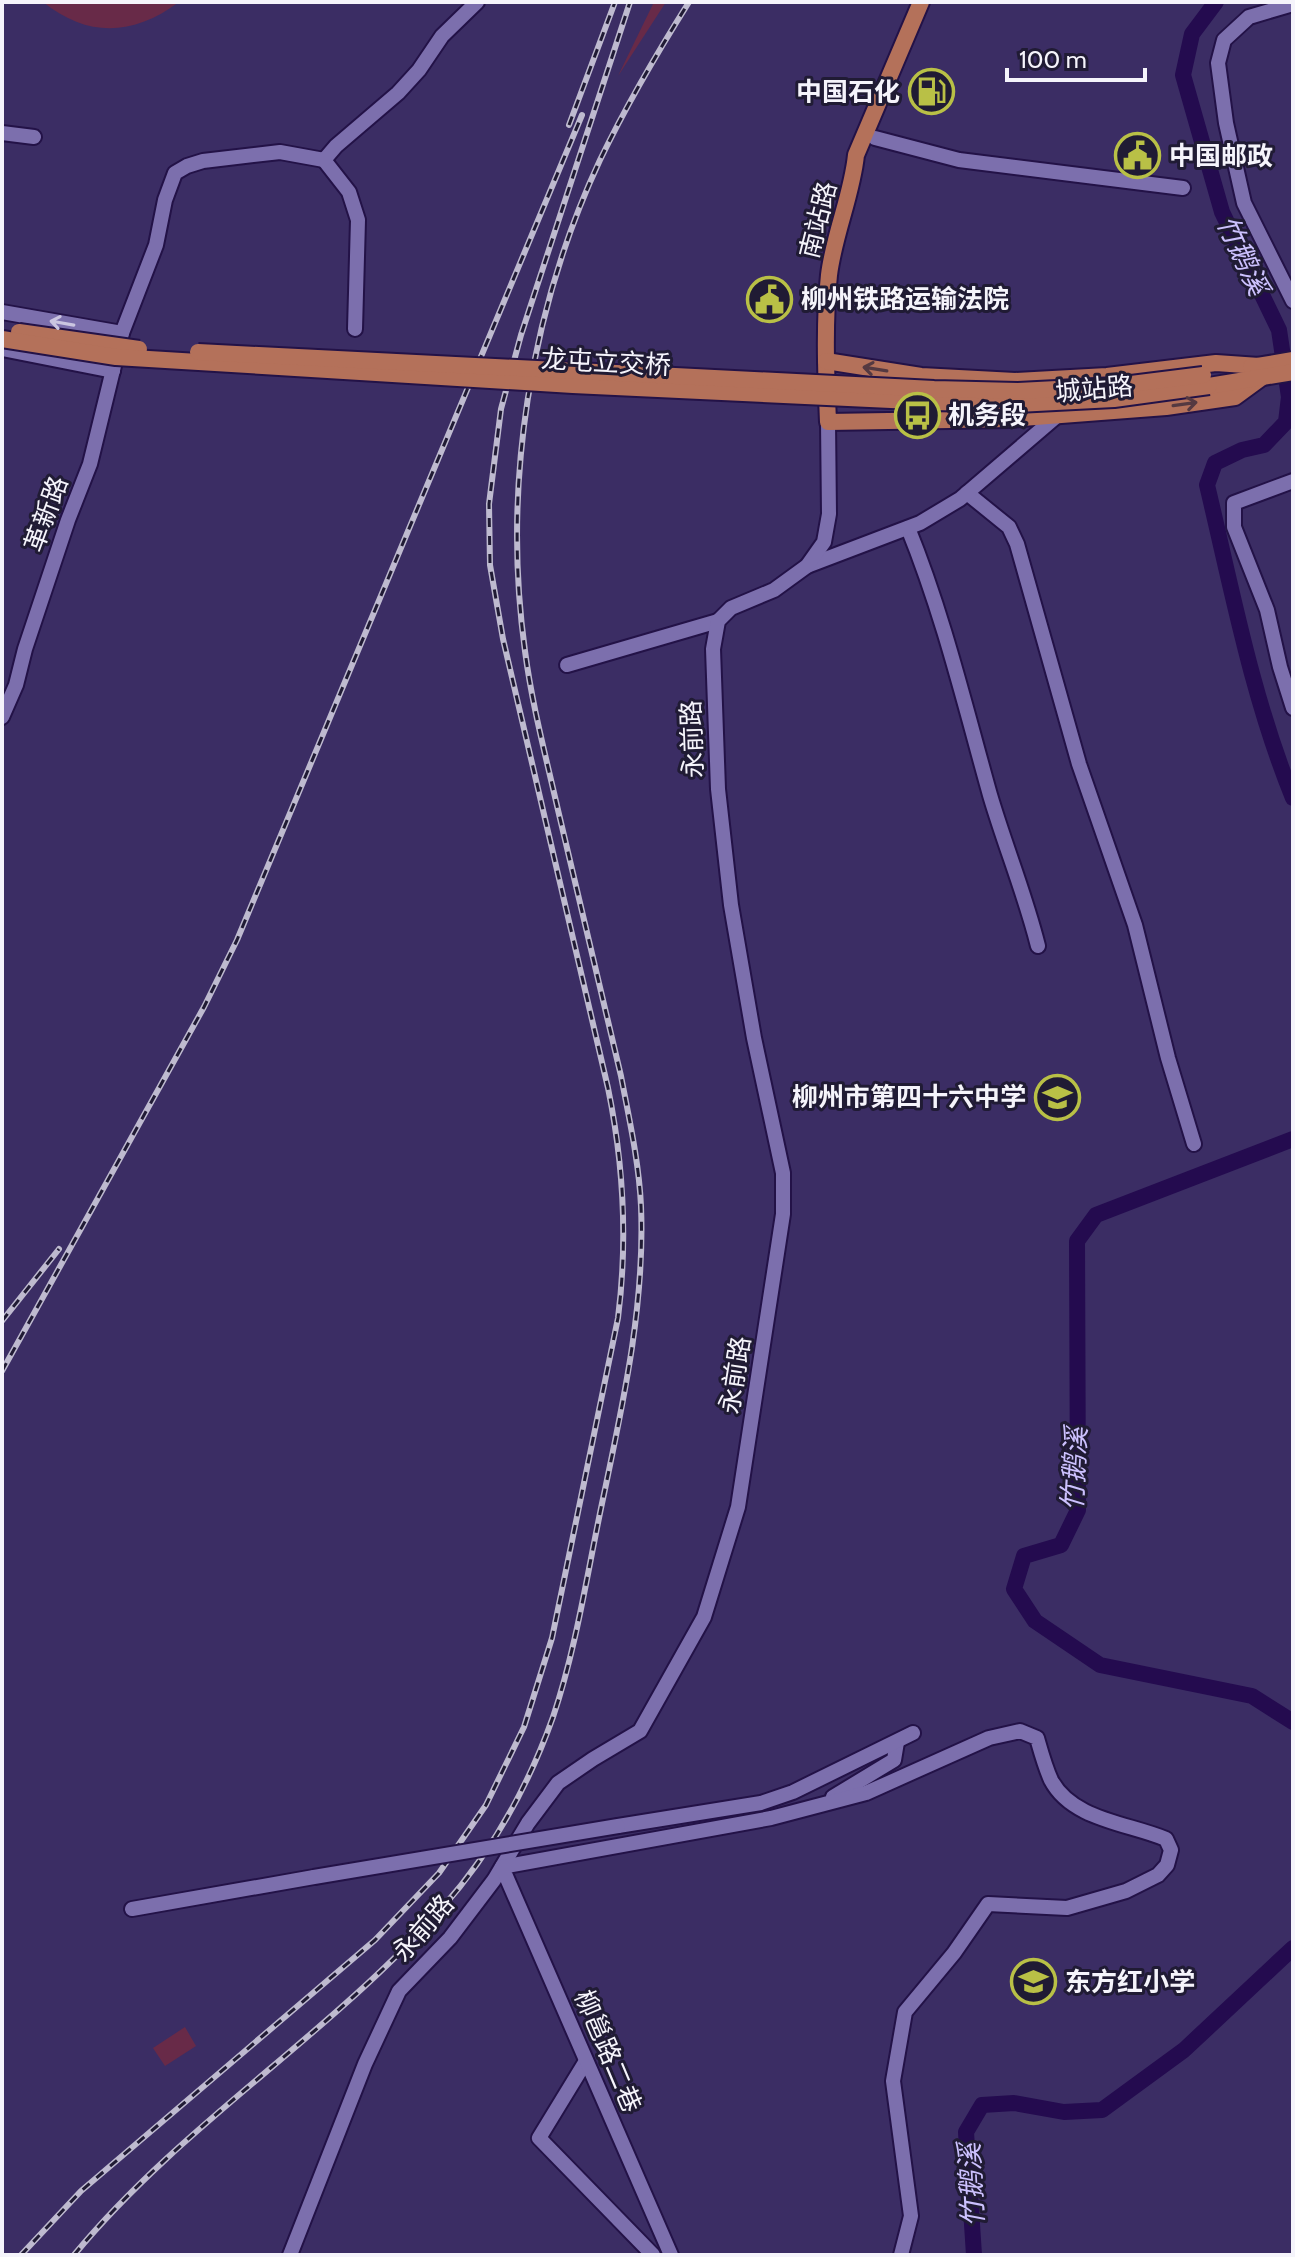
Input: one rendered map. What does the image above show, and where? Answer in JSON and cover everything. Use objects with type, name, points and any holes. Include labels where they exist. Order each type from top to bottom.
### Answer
[{"type":"main road","name":"南站路","points":[[828,422],[826,361],[829,274],[841,218],[854,174],[856,155],[921,2]]},
{"type":"main road","name":"南站路","points":[[854,174],[875,138],[933,2]]},
{"type":"main road","name":"龙屯立交桥","points":[[2,328],[134,348],[692,379],[1018,391],[1206,380]]},
{"type":"main road","name":"龙屯立交桥","points":[[2,339],[116,357],[209,364],[934,402],[1017,404],[1101,399],[1206,380]]},
{"type":"main road","name":"城站路","points":[[828,422],[1057,416],[1166,407],[1235,397],[1263,372],[1293,360]]},
{"type":"main road","name":"城站路","points":[[826,361],[921,376],[1015,381],[1107,376],[1216,363],[1263,372]]},
{"type":"main road","name":"城站路","points":[[1206,380],[1263,372],[1293,372]]},
{"type":"street","points":[[355,329],[358,220],[349,192],[324,160],[398,93],[419,70],[442,36],[477,2]]},
{"type":"street","points":[[1293,4],[1249,17],[1224,40],[1218,63],[1226,123],[1244,203],[1293,301]]},
{"type":"street","points":[[2,133],[34,137]]},
{"type":"street","points":[[875,138],[959,160],[1183,188]]},
{"type":"street","name":"革新路","points":[[2,717],[16,685],[68,520],[90,464],[122,333],[156,245],[165,200],[175,173],[203,161],[280,152],[324,160]]},
{"type":"street","points":[[2,312],[122,333]]},
{"type":"street","points":[[2,349],[113,371]]},
{"type":"street","points":[[567,665],[718,621],[731,608],[774,590],[807,566],[920,523],[967,493],[1057,416]]},
{"type":"street","points":[[807,566],[824,542],[829,514],[828,422]]},
{"type":"street","points":[[1293,481],[1234,503],[1234,527],[1267,610],[1293,708]]},
{"type":"street","points":[[967,493],[1009,527],[1017,544],[1079,764],[1135,925],[1168,1058],[1194,1144]]},
{"type":"street","points":[[908,528],[927,573],[992,802],[1038,946]]},
{"type":"street","name":"永前路","points":[[290,2255],[365,2064],[399,1991],[450,1938],[558,1783],[640,1731],[704,1617],[738,1507],[783,1214],[783,1173],[754,1038],[731,905],[718,789],[713,649],[718,621]]},
{"type":"street","points":[[502,1867],[771,1818],[819,1806],[866,1793],[989,1738],[1020,1731],[1037,1738],[1052,1781],[1070,1803],[1083,1812],[1140,1828],[1166,1839],[1171,1850],[1167,1865],[1158,1875],[1126,1891],[1067,1908],[988,1904],[905,2012],[893,2081],[911,2216],[901,2255]]},
{"type":"street","points":[[132,1909],[761,1803],[793,1792],[913,1733]]},
{"type":"street","points":[[819,1806],[894,1760],[897,1742]]},
{"type":"street","name":"柳邕路二巷","points":[[502,1867],[671,2255]]},
{"type":"street","points":[[586,2061],[539,2138],[653,2255]]},
{"type":"shaded area","points":[[43,2],[179,2],[145,21],[111,28],[77,22]]},
{"type":"shaded area","points":[[654,2],[666,2],[618,76]]},
{"type":"shaded area","points":[[185,2027],[196,2046],[165,2066],[153,2048]]},
{"type":"waterway","name":"竹鹅溪","points":[[1216,2],[1192,34],[1183,75],[1222,212],[1279,330],[1289,397],[1286,422],[1264,445],[1242,450],[1215,463],[1207,485],[1254,682],[1293,798]]},
{"type":"waterway","name":"竹鹅溪","points":[[1293,1139],[1096,1215],[1077,1241],[1078,1510],[1061,1545],[1024,1556],[1014,1589],[1035,1621],[1100,1665],[1252,1696],[1293,1722]]},
{"type":"waterway","name":"竹鹅溪","points":[[974,2255],[966,2132],[982,2105],[1014,2103],[1064,2112],[1102,2110],[1184,2050],[1293,1948]]},
{"type":"railway","points":[[569,125],[615,2]]},
{"type":"railway","points":[[21,2255],[81,2191],[375,1940],[439,1873],[486,1805],[524,1727],[552,1638],[618,1318],[623,1260],[623,1203],[618,1146],[608,1088],[503,639],[490,565],[489,504],[501,409],[521,335],[630,2]]},
{"type":"railway","points":[[74,2255],[161,2163],[352,1997],[398,1954],[460,1887],[492,1842],[520,1794],[553,1717],[569,1663],[632,1351],[640,1279],[641,1206],[636,1157],[621,1076],[528,671],[519,589],[517,526],[520,463],[539,338],[576,217],[620,120],[689,2]]},
{"type":"railway","points":[[2,1371],[204,1007],[237,940],[582,115]]},
{"type":"railway","points":[[2,1321],[59,1249]]},
{"type":"place","name":"中国石化","points":[[931,92]]},
{"type":"place","name":"中国邮政","points":[[1138,156]]},
{"type":"place","name":"柳州铁路运输法院","points":[[770,299]]},
{"type":"place","name":"机务段","points":[[917,415]]},
{"type":"place","name":"柳州市第四十六中学","points":[[1057,1097]]},
{"type":"place","name":"东方红小学","points":[[1034,1982]]}]
